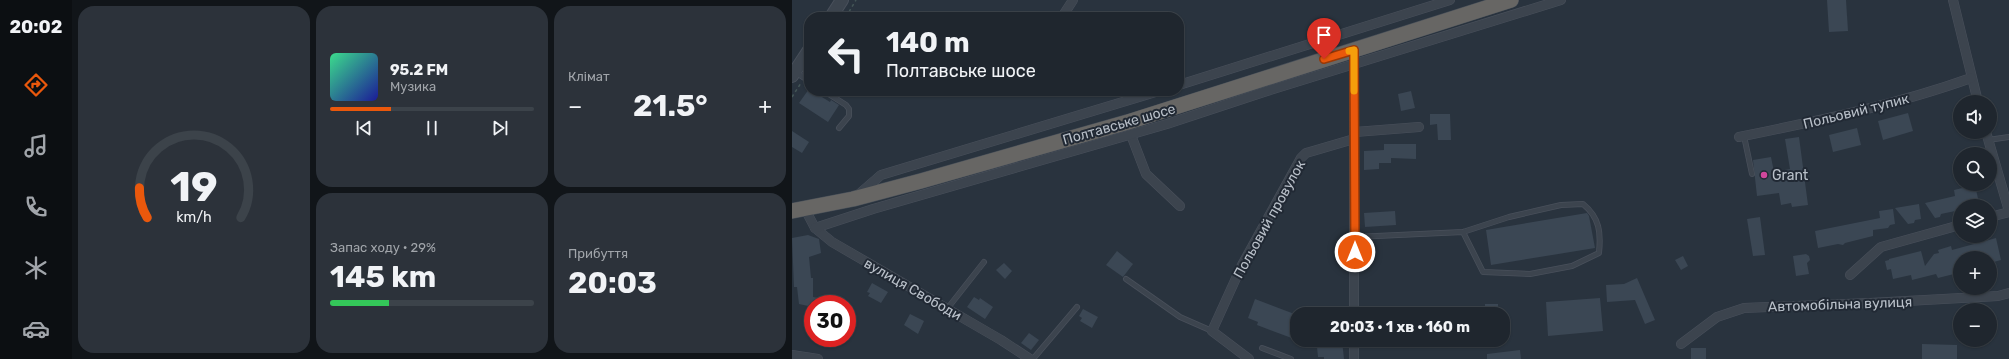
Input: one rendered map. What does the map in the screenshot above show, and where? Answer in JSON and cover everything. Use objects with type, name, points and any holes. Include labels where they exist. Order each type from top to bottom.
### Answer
[{"type":"highway","name":"Полтавське шосе","points":[[799,210],[853,199],[1354,57],[1511,0]]},
{"type":"street","points":[[834,12],[842,0]]},
{"type":"street","points":[[1065,12],[1073,0]]},
{"type":"street","points":[[1184,83],[1450,0]]},
{"type":"street","points":[[816,228],[873,209],[1132,134],[1354,57],[1561,0]]},
{"type":"street","points":[[1953,0],[1976,95]]},
{"type":"street","points":[[1354,57],[1354,307]]},
{"type":"street","points":[[793,74],[804,58]]},
{"type":"street","name":"Польовий тупик","points":[[1741,137],[1839,117],[1943,88],[1971,78]]},
{"type":"street","points":[[853,199],[881,175],[1142,96]]},
{"type":"street","name":"Польовий провулок","points":[[1212,331],[1242,265],[1301,158],[1313,150],[1354,136],[1419,127]]},
{"type":"street","points":[[1132,134],[1146,174],[1180,206]]},
{"type":"street","points":[[1988,139],[2009,211],[1997,215]]},
{"type":"street","name":"вулиця Свободи","points":[[799,210],[832,242],[1031,359]]},
{"type":"street","name":"Автомобільна вулиця","points":[[1850,275],[1881,247],[1953,227]]},
{"type":"street","name":"Автомобільна вулиця","points":[[1681,344],[1717,317],[1744,308],[1998,296],[2009,293]]},
{"type":"street","points":[[1212,331],[1249,359]]},
{"type":"street","points":[[1354,347],[1354,359]]},
{"type":"street","points":[[792,355],[818,359]]},
{"type":"lane","points":[[793,74],[804,79]]},
{"type":"lane","points":[[832,96],[846,105],[849,109],[848,116],[839,128]]},
{"type":"lane","points":[[1997,136],[2009,137]]},
{"type":"lane","points":[[1741,137],[1752,174]]},
{"type":"lane","points":[[1355,237],[1463,232],[1509,217],[1561,205],[1583,204],[1593,212],[1601,236],[1598,253],[1572,266],[1530,274],[1484,272],[1463,232]]},
{"type":"lane","points":[[947,309],[984,262]]},
{"type":"lane","points":[[1126,279],[1180,317],[1212,331]]},
{"type":"lane","points":[[1031,359],[1077,307]]},
{"type":"lane","points":[[1262,348],[1291,359]]},
{"type":"path","points":[[849,12],[856,0]]},
{"type":"building","points":[[1827,0],[1846,0],[1848,31],[1829,32]]},
{"type":"building","points":[[1411,91],[1415,108],[1401,111],[1398,94]]},
{"type":"building","points":[[804,96],[820,96],[839,105],[828,122],[799,103]]},
{"type":"building","points":[[1908,113],[1913,131],[1883,140],[1878,121]]},
{"type":"building","points":[[1430,114],[1450,114],[1451,140],[1438,140],[1437,124],[1430,125]]},
{"type":"building","points":[[1857,128],[1861,145],[1833,152],[1829,135]]},
{"type":"building","points":[[792,131],[809,142],[802,153],[792,147]]},
{"type":"building","points":[[1799,137],[1808,205],[1792,207],[1791,203],[1781,205],[1779,193],[1757,196],[1753,160],[1771,157],[1774,172],[1790,169],[1785,139]]},
{"type":"building","points":[[1384,144],[1416,144],[1416,159],[1391,158],[1391,163],[1379,163],[1379,169],[1364,170],[1364,151],[1384,150]]},
{"type":"building","points":[[1954,191],[1976,191],[1978,199],[1953,199],[1953,211],[1941,214],[1940,217],[1935,218],[1925,203],[1955,196]]},
{"type":"building","points":[[1919,204],[1921,219],[1915,220],[1914,223],[1908,224],[1895,208]]},
{"type":"building","points":[[1893,209],[1895,224],[1890,225],[1888,228],[1873,230],[1873,236],[1845,243],[1843,245],[1838,244],[1818,248],[1815,231],[1880,218],[1879,211]]},
{"type":"building","points":[[1395,211],[1396,225],[1365,227],[1364,213]]},
{"type":"building","points":[[1587,213],[1589,216],[1595,248],[1491,265],[1486,230]]},
{"type":"building","points":[[1760,217],[1765,255],[1753,256],[1747,219]]},
{"type":"building","points":[[808,235],[819,239],[821,253],[809,257],[811,278],[813,278],[813,295],[804,295],[804,305],[799,304],[797,287],[794,287],[792,238]]},
{"type":"building","points":[[1997,242],[2001,260],[1997,261],[1997,251],[1953,251],[1953,274],[1938,278],[1936,274],[1912,280],[1911,275],[1893,279],[1891,269],[1887,270],[1885,261],[1889,259],[1921,251],[1925,266],[1934,254],[1939,253],[1938,250],[1951,246],[1952,250],[1978,243]]},
{"type":"building","points":[[1117,251],[1133,264],[1123,277],[1106,265]]},
{"type":"building","points":[[1806,254],[1809,256],[1810,260],[1807,263],[1809,274],[1796,276],[1793,256]]},
{"type":"building","points":[[1683,256],[1688,266],[1681,270],[1675,260]]},
{"type":"building","points":[[1004,263],[1012,271],[1005,279],[996,270]]},
{"type":"building","points":[[1637,278],[1655,320],[1645,324],[1635,300],[1607,302],[1606,285],[1624,284]]},
{"type":"building","points":[[872,283],[888,292],[881,303],[868,296],[870,293],[867,292]]},
{"type":"building","points":[[974,297],[979,300],[980,298],[993,307],[985,319],[967,307]]},
{"type":"building","points":[[1600,298],[1603,331],[1548,336],[1546,302]]},
{"type":"building","points":[[1255,299],[1290,312],[1290,337],[1257,325],[1258,322],[1248,318]]},
{"type":"building","points":[[1485,304],[1498,304],[1498,307],[1485,307]]},
{"type":"building","points":[[1083,309],[1098,317],[1092,328],[1080,321],[1082,318],[1079,316]]},
{"type":"building","points":[[910,314],[924,321],[918,334],[904,325]]},
{"type":"building","points":[[1029,333],[1039,340],[1031,350],[1021,343]]},
{"type":"building","points":[[1922,344],[1953,345],[1953,347],[1957,347],[1957,359],[1922,359]]},
{"type":"building","points":[[1317,347],[1343,347],[1344,359],[1324,359],[1324,357],[1318,357]]},
{"type":"building","points":[[1691,348],[1706,348],[1706,359],[1691,359]]},
{"type":"building","points":[[1520,350],[1521,359],[1487,359],[1487,354]]},
{"type":"slow traffic","points":[[1349,51],[1354,50],[1354,91]]},
{"type":"place","name":"Grant","points":[[1764,175]]},
{"type":"route","points":[[1324,59],[1354,50],[1355,252]]}]
